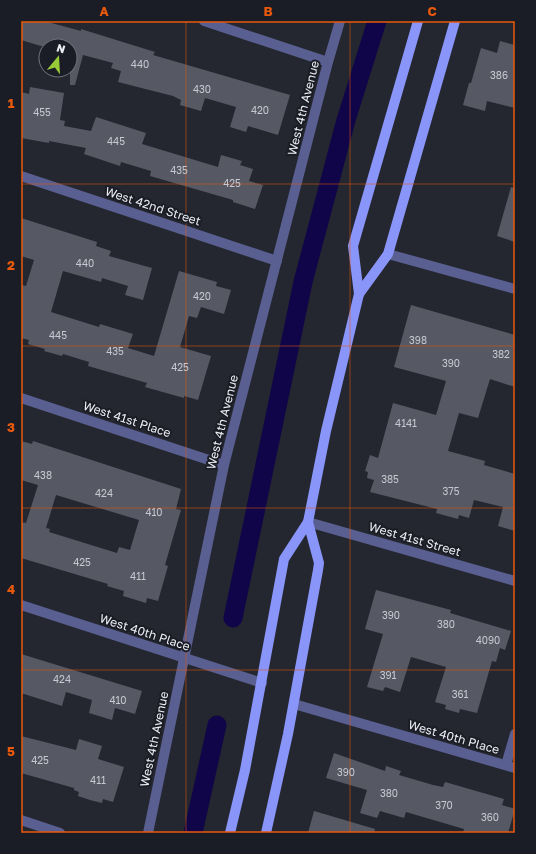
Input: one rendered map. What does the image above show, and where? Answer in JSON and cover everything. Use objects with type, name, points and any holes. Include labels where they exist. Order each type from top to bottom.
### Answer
[{"type":"main road","points":[[230,833],[245,770],[284,558],[308,522],[326,431],[358,294],[354,246],[418,21]]},
{"type":"main road","points":[[358,294],[388,254],[455,21]]},
{"type":"main road","points":[[266,833],[277,788],[294,704],[318,562],[308,522]]},
{"type":"street","points":[[204,21],[328,62]]},
{"type":"street","name":"West 4th Avenue","points":[[148,833],[224,465],[328,62],[340,21]]},
{"type":"street","name":"West 42nd Street","points":[[21,176],[277,261]]},
{"type":"street","points":[[388,254],[515,290]]},
{"type":"street","name":"West 41st Place","points":[[21,398],[224,465]]},
{"type":"street","name":"West 41st Street","points":[[308,522],[515,581]]},
{"type":"street","name":"West 40th Place","points":[[21,605],[262,683]]},
{"type":"street","name":"West 40th Place","points":[[294,704],[510,766]]},
{"type":"street","points":[[510,766],[515,734]]},
{"type":"street","points":[[21,820],[60,833]]},
{"type":"building","points":[[21,21],[44,21],[81,31],[81,29],[155,52],[153,55],[290,95],[278,135],[248,126],[246,132],[230,127],[236,107],[205,98],[201,111],[180,105],[181,100],[173,96],[118,82],[121,71],[111,68],[113,63],[83,55],[78,74],[78,38],[38,38],[38,45],[21,40]]},
{"type":"building","points":[[500,41],[515,45],[515,108],[487,101],[485,111],[463,105],[481,48],[497,53]]},
{"type":"building","points":[[70,78],[77,78],[75,85],[70,85]]},
{"type":"building","points":[[30,87],[64,93],[60,120],[65,121],[64,126],[91,131],[96,117],[146,133],[142,144],[218,167],[221,155],[242,161],[240,165],[253,169],[249,181],[263,185],[255,209],[233,202],[233,200],[150,176],[151,171],[121,162],[120,166],[84,154],[86,148],[49,141],[49,143],[21,138],[21,92],[29,94]]},
{"type":"building","points":[[511,187],[515,188],[515,242],[497,236]]},
{"type":"building","points":[[21,218],[97,242],[96,246],[111,251],[109,256],[152,268],[143,300],[125,295],[128,286],[102,278],[101,282],[63,271],[51,312],[99,327],[100,324],[133,334],[128,348],[154,356],[179,271],[217,282],[216,286],[231,290],[224,314],[201,307],[197,318],[189,316],[180,347],[211,356],[198,400],[184,396],[184,398],[145,387],[147,383],[88,366],[89,362],[63,354],[62,356],[44,351],[45,349],[28,344],[29,340],[21,338],[21,285],[26,286],[34,260],[21,256]]},
{"type":"building","points":[[411,305],[515,335],[515,387],[490,379],[478,418],[459,413],[448,451],[485,461],[484,465],[515,474],[515,531],[498,526],[503,507],[474,500],[469,518],[459,515],[458,519],[436,513],[437,509],[370,492],[374,480],[367,478],[368,472],[365,471],[370,455],[378,458],[393,403],[436,415],[446,381],[394,367]]},
{"type":"building","points":[[21,441],[32,444],[33,441],[181,489],[176,509],[181,510],[165,565],[168,566],[158,601],[147,598],[146,603],[123,596],[124,591],[107,586],[108,584],[21,558],[21,522],[26,523],[38,485],[21,480]],"holes":[[[56,495],[139,520],[130,550],[119,547],[117,553],[49,532],[50,529],[46,528]]]},
{"type":"building","points":[[376,590],[451,610],[450,613],[511,631],[505,650],[500,648],[496,662],[492,661],[477,713],[460,709],[459,713],[445,709],[446,705],[435,702],[446,667],[411,657],[400,692],[385,687],[383,691],[367,687],[383,634],[365,629]]},
{"type":"building","points":[[21,654],[142,691],[135,714],[115,708],[112,720],[89,713],[92,700],[66,692],[62,706],[21,693]]},
{"type":"building","points":[[21,736],[76,750],[79,739],[102,746],[98,759],[124,767],[113,802],[103,799],[102,803],[90,800],[78,796],[79,792],[74,790],[74,788],[21,773]]},
{"type":"building","points":[[334,753],[385,771],[386,766],[401,771],[399,775],[433,785],[443,787],[445,782],[504,799],[502,805],[515,809],[508,833],[463,833],[464,829],[406,812],[404,818],[380,811],[377,818],[360,813],[367,790],[326,778]]},
{"type":"building","points":[[314,811],[375,829],[374,833],[308,833]]},
{"type":"waterway","points":[[233,618],[303,282],[346,120],[377,21]]},
{"type":"waterway","points":[[193,833],[217,725]]}]
